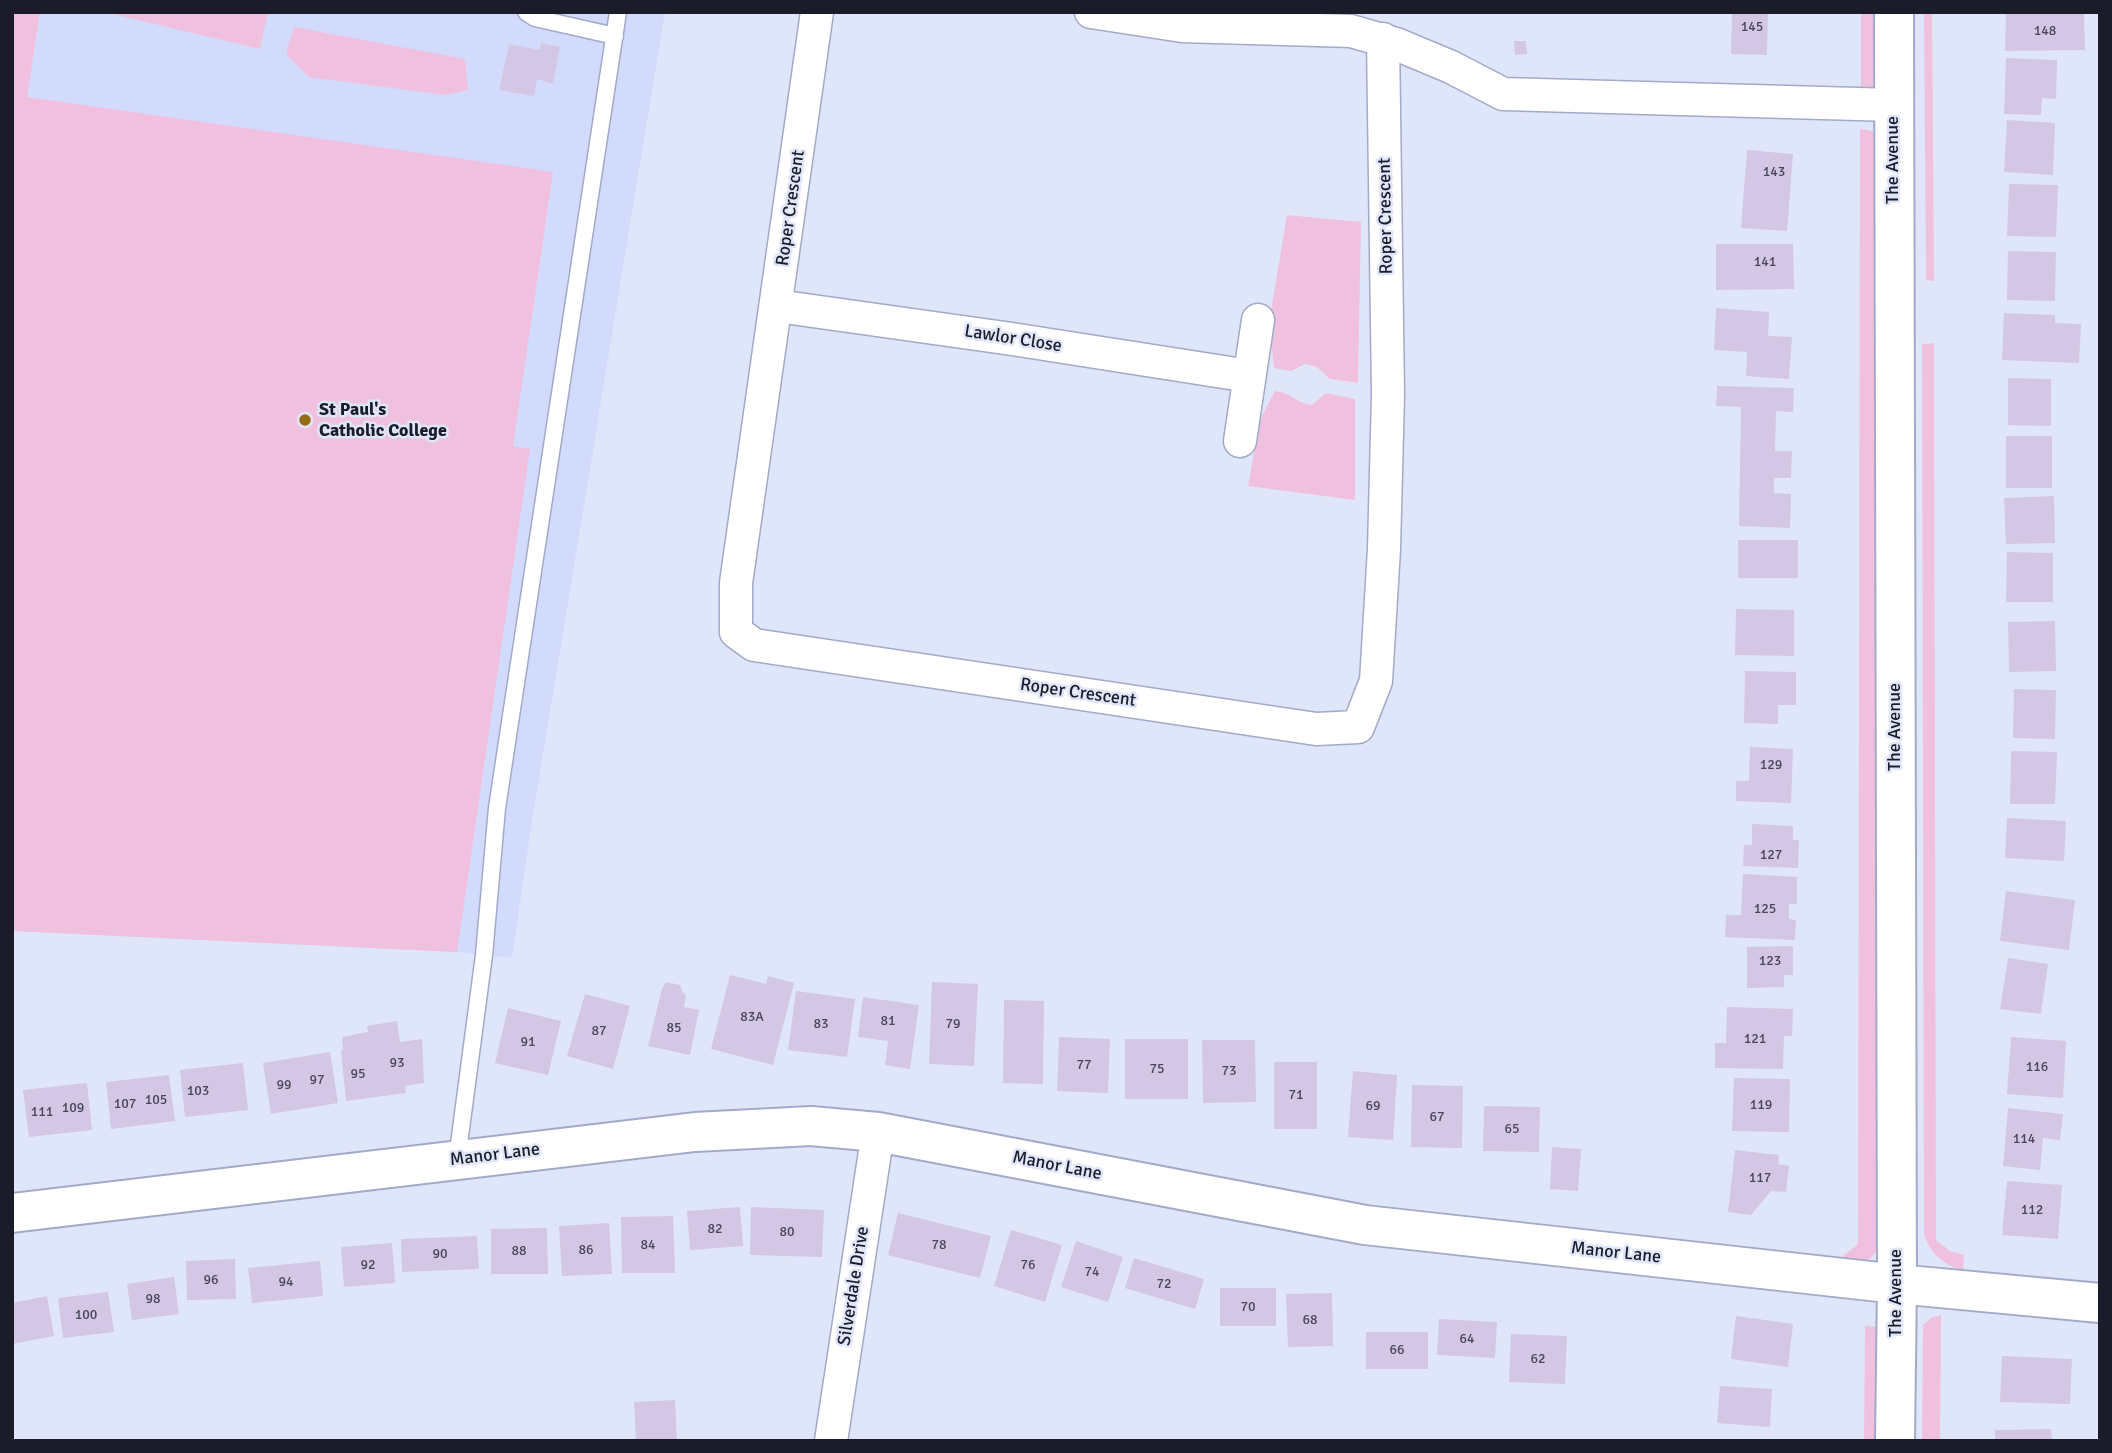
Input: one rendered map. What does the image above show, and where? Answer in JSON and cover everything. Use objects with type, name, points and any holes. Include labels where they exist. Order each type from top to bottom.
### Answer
[{"type":"street","name":"Roper Crescent","points":[[817,12],[737,583],[736,632],[754,645],[1316,729],[1358,727],[1376,681],[1384,550],[1388,395],[1383,39]]},
{"type":"street","points":[[1091,12],[1182,26],[1351,31],[1383,39],[1451,67],[1503,94],[1893,105]]},
{"type":"street","name":"The Avenue","points":[[1894,12],[1897,1284],[1895,1441]]},
{"type":"street","name":"Lawlor Close","points":[[777,306],[1249,376]]},
{"type":"street","points":[[1240,441],[1258,320]]},
{"type":"street","name":"Manor Lane","points":[[12,1213],[695,1132],[811,1126],[878,1132],[1364,1225],[1897,1284],[2100,1303]]},
{"type":"street","name":"Silverdale Drive","points":[[831,1441],[878,1132]]},
{"type":"lane","points":[[526,12],[535,18],[615,36]]},
{"type":"lane","points":[[457,1159],[484,954],[497,808],[618,12]]},
{"type":"shaded area","name":"St Paul's Catholic College","points":[[12,12],[665,12],[512,958],[457,952],[12,931]]},
{"type":"shaded area","name":"St Paul's Catholic College","points":[[12,12],[40,12],[27,97],[553,172],[513,446],[530,449],[457,952],[12,931]]},
{"type":"shaded area","points":[[104,12],[268,12],[260,49]]},
{"type":"shaded area","points":[[1861,12],[1879,12],[1879,88],[1861,88]]},
{"type":"shaded area","points":[[1924,12],[1932,12],[1934,281],[1926,280]]},
{"type":"shaded area","points":[[294,27],[465,59],[468,90],[445,95],[309,77],[286,54]]},
{"type":"shaded area","points":[[1860,129],[1879,132],[1880,1247],[1868,1261],[1838,1260],[1858,1244]]},
{"type":"shaded area","points":[[1287,215],[1361,222],[1358,383],[1330,379],[1317,367],[1305,364],[1291,371],[1274,368],[1269,323]]},
{"type":"shaded area","points":[[1934,343],[1936,1240],[1950,1251],[1964,1255],[1963,1271],[1938,1257],[1929,1246],[1924,1233],[1922,344]]},
{"type":"shaded area","points":[[1275,391],[1312,405],[1326,393],[1355,399],[1355,500],[1248,486],[1260,420]]},
{"type":"shaded area","points":[[1941,1315],[1940,1441],[1922,1441],[1923,1325],[1931,1318]]},
{"type":"shaded area","points":[[1865,1326],[1879,1327],[1878,1441],[1864,1441]]},
{"type":"building","points":[[1732,12],[1768,12],[1767,55],[1731,54]]},
{"type":"building","points":[[2006,12],[2084,12],[2085,50],[2005,51]]},
{"type":"building","points":[[1514,41],[1526,41],[1527,54],[1515,55]]},
{"type":"building","points":[[541,43],[560,47],[553,84],[537,79],[534,96],[499,90],[509,44],[540,50]]},
{"type":"building","points":[[2006,58],[2057,60],[2056,99],[2042,98],[2041,115],[2004,114]]},
{"type":"building","points":[[2007,120],[2055,123],[2053,175],[2004,172]]},
{"type":"building","points":[[1747,150],[1793,154],[1787,231],[1741,228]]},
{"type":"building","points":[[2009,184],[2058,185],[2056,237],[2007,236]]},
{"type":"building","points":[[1716,244],[1793,244],[1794,289],[1716,290]]},
{"type":"building","points":[[2008,251],[2056,252],[2055,301],[2007,300]]},
{"type":"building","points":[[1716,308],[1769,312],[1768,336],[1792,337],[1789,379],[1746,376],[1747,352],[1714,350]]},
{"type":"building","points":[[2004,313],[2055,315],[2055,323],[2081,324],[2079,363],[2002,360]]},
{"type":"building","points":[[2008,378],[2051,379],[2051,426],[2008,425]]},
{"type":"building","points":[[1717,386],[1794,388],[1793,412],[1776,411],[1775,451],[1792,451],[1791,478],[1774,478],[1774,493],[1791,494],[1790,528],[1739,526],[1741,407],[1716,406]]},
{"type":"building","points":[[2006,436],[2052,436],[2052,488],[2006,488]]},
{"type":"building","points":[[2054,496],[2055,543],[2006,544],[2004,498]]},
{"type":"building","points":[[1738,540],[1798,540],[1798,578],[1738,578]]},
{"type":"building","points":[[2007,552],[2053,553],[2053,602],[2006,602]]},
{"type":"building","points":[[1736,609],[1794,610],[1794,656],[1735,655]]},
{"type":"building","points":[[2055,621],[2056,671],[2009,672],[2008,622]]},
{"type":"building","points":[[1745,671],[1796,672],[1796,705],[1778,705],[1778,724],[1744,723]]},
{"type":"building","points":[[2014,689],[2056,690],[2055,739],[2013,738]]},
{"type":"building","points":[[1750,747],[1793,749],[1791,803],[1736,801],[1736,781],[1749,781]]},
{"type":"building","points":[[2011,751],[2057,752],[2055,804],[2010,804]]},
{"type":"building","points":[[2007,818],[2066,821],[2064,861],[2005,858]]},
{"type":"building","points":[[1752,824],[1793,826],[1793,840],[1799,840],[1798,868],[1743,866],[1744,845],[1752,845]]},
{"type":"building","points":[[1743,874],[1797,877],[1797,904],[1789,904],[1789,919],[1796,920],[1795,940],[1725,937],[1726,915],[1741,915]]},
{"type":"building","points":[[2006,891],[2075,900],[2069,950],[2000,941]]},
{"type":"building","points":[[1793,946],[1793,975],[1784,975],[1784,987],[1747,988],[1747,947]]},
{"type":"building","points":[[2008,958],[2048,964],[2041,1014],[2000,1009]]},
{"type":"building","points":[[730,975],[766,984],[768,976],[794,983],[773,1065],[711,1049]]},
{"type":"building","points":[[666,982],[680,985],[686,995],[684,1007],[699,1010],[690,1055],[648,1046]]},
{"type":"building","points":[[932,982],[978,984],[974,1066],[929,1064]]},
{"type":"building","points":[[796,991],[855,999],[847,1057],[788,1050]]},
{"type":"building","points":[[585,994],[630,1006],[613,1069],[567,1056]]},
{"type":"building","points":[[863,997],[919,1005],[910,1069],[885,1065],[888,1041],[858,1037]]},
{"type":"building","points":[[1004,1000],[1044,1001],[1043,1084],[1003,1083]]},
{"type":"building","points":[[1727,1007],[1793,1009],[1792,1036],[1784,1036],[1783,1069],[1715,1068],[1715,1043],[1726,1043]]},
{"type":"building","points":[[508,1008],[561,1021],[548,1075],[495,1063]]},
{"type":"building","points":[[397,1021],[400,1042],[422,1039],[424,1083],[405,1086],[406,1093],[346,1101],[342,1037],[368,1032],[367,1026]]},
{"type":"building","points":[[1059,1037],[1110,1039],[1108,1093],[1057,1091]]},
{"type":"building","points":[[2011,1037],[2066,1041],[2063,1098],[2007,1094]]},
{"type":"building","points":[[1125,1039],[1188,1039],[1188,1099],[1125,1099]]},
{"type":"building","points":[[1202,1040],[1255,1040],[1256,1102],[1203,1103]]},
{"type":"building","points":[[330,1052],[338,1103],[271,1114],[263,1063]]},
{"type":"building","points":[[1274,1062],[1317,1062],[1317,1129],[1274,1129]]},
{"type":"building","points":[[243,1063],[248,1110],[185,1117],[180,1070]]},
{"type":"building","points":[[1353,1071],[1397,1075],[1393,1140],[1348,1137]]},
{"type":"building","points":[[169,1075],[175,1121],[111,1129],[106,1082]]},
{"type":"building","points":[[1734,1078],[1790,1079],[1789,1132],[1732,1131]]},
{"type":"building","points":[[87,1083],[92,1130],[29,1137],[23,1090]]},
{"type":"building","points":[[1412,1085],[1463,1086],[1462,1148],[1411,1147]]},
{"type":"building","points":[[1484,1106],[1540,1107],[1539,1152],[1483,1151]]},
{"type":"building","points":[[2008,1108],[2063,1114],[2060,1140],[2043,1138],[2040,1170],[2003,1166]]},
{"type":"building","points":[[1552,1147],[1581,1149],[1578,1191],[1550,1189]]},
{"type":"building","points":[[1735,1150],[1779,1155],[1778,1164],[1789,1166],[1786,1192],[1771,1191],[1751,1215],[1728,1212]]},
{"type":"building","points":[[2007,1181],[2062,1185],[2058,1239],[2002,1235]]},
{"type":"building","points":[[740,1207],[743,1246],[690,1250],[687,1211]]},
{"type":"building","points":[[751,1207],[824,1210],[822,1257],[750,1255]]},
{"type":"building","points":[[898,1213],[991,1236],[980,1278],[888,1255]]},
{"type":"building","points":[[673,1216],[675,1273],[622,1273],[621,1217]]},
{"type":"building","points":[[609,1223],[612,1274],[562,1276],[559,1226]]},
{"type":"building","points":[[547,1228],[548,1274],[491,1274],[491,1229]]},
{"type":"building","points":[[1011,1230],[1062,1245],[1045,1302],[994,1286]]},
{"type":"building","points":[[477,1236],[479,1269],[402,1272],[401,1239]]},
{"type":"building","points":[[1076,1241],[1123,1257],[1108,1302],[1061,1287]]},
{"type":"building","points":[[392,1243],[395,1283],[344,1287],[341,1247]]},
{"type":"building","points":[[1134,1258],[1204,1279],[1195,1309],[1125,1288]]},
{"type":"building","points":[[235,1259],[236,1299],[187,1300],[186,1261]]},
{"type":"building","points":[[320,1261],[323,1296],[252,1303],[248,1268]]},
{"type":"building","points":[[174,1277],[179,1314],[132,1320],[127,1284]]},
{"type":"building","points":[[1220,1288],[1276,1288],[1276,1326],[1220,1326]]},
{"type":"building","points":[[108,1292],[114,1332],[63,1338],[58,1298]]},
{"type":"building","points":[[1332,1293],[1333,1346],[1288,1347],[1286,1294]]},
{"type":"building","points":[[47,1296],[54,1336],[12,1344],[12,1303]]},
{"type":"building","points":[[1736,1316],[1793,1324],[1788,1367],[1731,1359]]},
{"type":"building","points":[[1439,1319],[1497,1322],[1495,1358],[1437,1355]]},
{"type":"building","points":[[1366,1332],[1428,1332],[1428,1369],[1366,1369]]},
{"type":"building","points":[[1511,1334],[1567,1336],[1565,1384],[1509,1382]]},
{"type":"building","points":[[2002,1356],[2072,1359],[2070,1404],[2000,1402]]},
{"type":"building","points":[[1720,1386],[1772,1389],[1770,1427],[1717,1423]]},
{"type":"building","points":[[675,1400],[677,1441],[636,1441],[634,1402]]},
{"type":"building","points":[[2051,1429],[2052,1441],[1995,1441],[1995,1430]]},
{"type":"place","name":"St Paul's Catholic College","points":[[305,420]]}]
